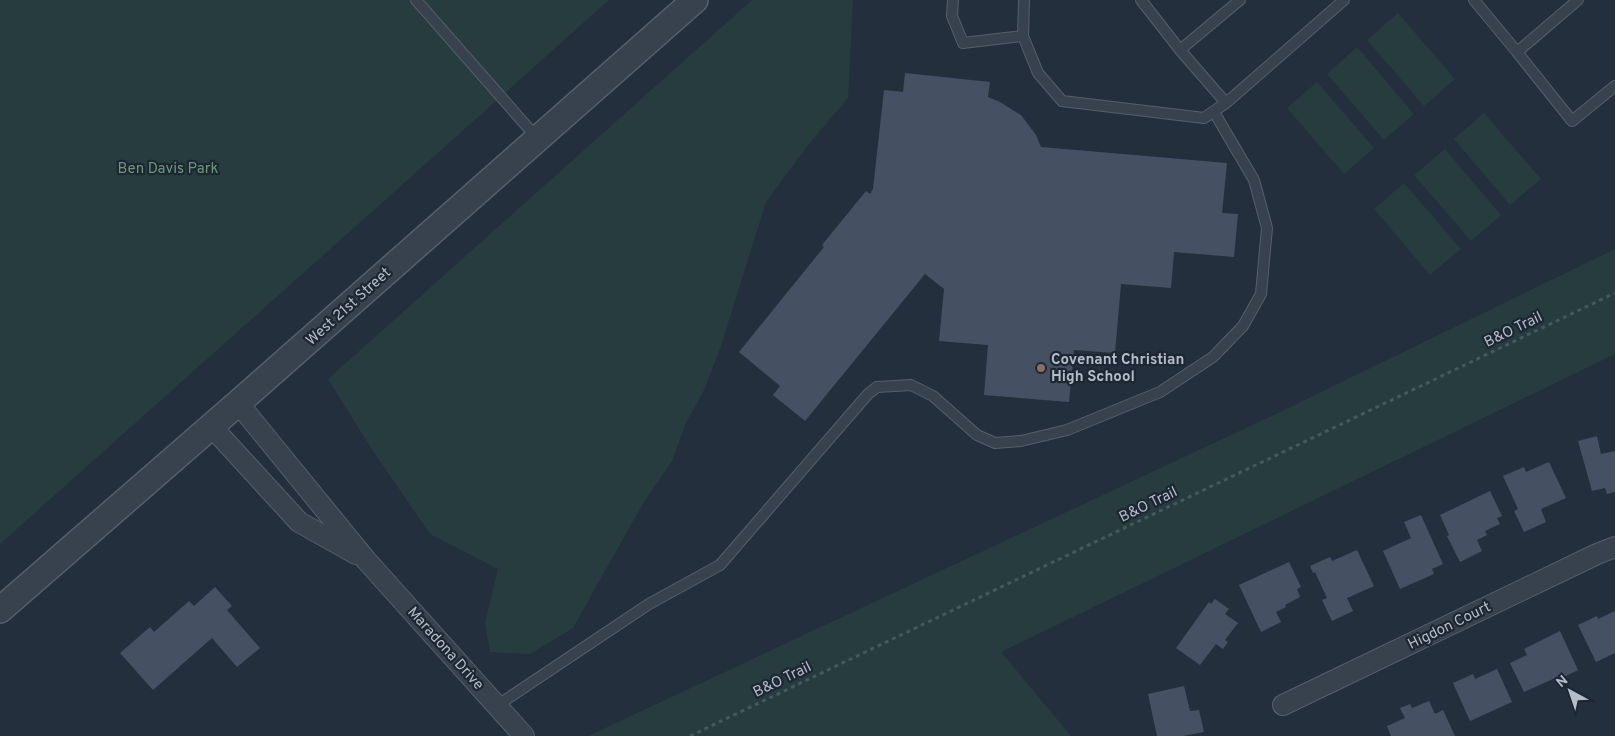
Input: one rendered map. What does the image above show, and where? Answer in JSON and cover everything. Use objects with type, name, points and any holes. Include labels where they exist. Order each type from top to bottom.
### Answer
[{"type":"street","name":"West 21st Street","points":[[0,610],[212,427],[695,0]]},
{"type":"street","name":"Maradona Drive","points":[[238,403],[366,560],[524,736]]},
{"type":"street","name":"Maradona Drive","points":[[212,427],[298,522],[366,560]]},
{"type":"street","name":"Higdon Court","points":[[1283,705],[1597,554],[1615,548]]},
{"type":"lane","points":[[416,0],[537,138]]},
{"type":"lane","points":[[953,0],[952,16],[963,43],[1023,36]]},
{"type":"lane","points":[[1024,0],[1023,36],[1038,73],[1062,101],[1204,118],[1226,103],[1344,0]]},
{"type":"lane","points":[[1141,0],[1180,50],[1226,103]]},
{"type":"lane","points":[[1180,50],[1240,0]]},
{"type":"lane","points":[[1474,0],[1572,121],[1615,86]]},
{"type":"lane","points":[[1517,52],[1578,0]]},
{"type":"lane","points":[[498,705],[649,604],[720,565],[861,401],[877,387],[911,385],[933,396],[977,435],[996,443],[1021,441],[1067,430],[1160,392],[1213,357],[1243,326],[1261,294],[1267,228],[1254,180],[1214,112]]},
{"type":"path","name":"B&O Trail","points":[[690,736],[1615,293]]},
{"type":"green space","name":"Ben Davis Park","points":[[0,0],[609,0],[0,544]]},
{"type":"green space","points":[[752,0],[853,0],[848,98],[809,144],[766,202],[721,346],[704,390],[686,423],[672,461],[642,505],[573,628],[530,654],[490,652],[485,623],[498,569],[430,534],[371,448],[328,379]]},
{"type":"green space","points":[[1398,13],[1455,79],[1424,106],[1367,40]]},
{"type":"green space","points":[[1357,47],[1414,114],[1384,140],[1327,74]]},
{"type":"green space","points":[[1317,82],[1374,148],[1344,174],[1287,108]]},
{"type":"green space","points":[[1484,113],[1541,179],[1510,205],[1454,139]]},
{"type":"green space","points":[[1445,149],[1501,215],[1471,241],[1414,175]]},
{"type":"green space","points":[[1404,183],[1461,249],[1430,275],[1374,209]]},
{"type":"green space","points":[[1615,249],[1615,354],[1001,652],[1071,736],[588,736],[1276,414]]},
{"type":"building","name":"Covenant Christian High School","points":[[905,73],[990,82],[988,97],[1021,115],[1036,135],[1041,147],[1227,163],[1222,213],[1238,214],[1234,257],[1174,252],[1171,288],[1121,284],[1115,353],[1074,350],[1069,402],[984,395],[988,345],[939,341],[944,289],[925,274],[805,421],[773,395],[780,386],[739,352],[824,247],[822,245],[866,191],[870,194],[873,189],[884,90],[903,92]]},
{"type":"building","points":[[1597,436],[1601,454],[1615,451],[1615,492],[1607,494],[1605,488],[1592,491],[1578,441]]},
{"type":"building","points":[[1549,462],[1566,498],[1541,509],[1546,522],[1524,532],[1514,511],[1518,509],[1503,476],[1524,467],[1526,472]]},
{"type":"building","points":[[1490,491],[1502,516],[1497,518],[1500,524],[1485,531],[1487,535],[1477,540],[1482,551],[1460,562],[1447,536],[1449,535],[1440,515]]},
{"type":"building","points":[[1421,515],[1443,564],[1432,569],[1434,574],[1400,589],[1383,551],[1411,538],[1404,522]]},
{"type":"building","points":[[1357,550],[1374,586],[1347,598],[1353,611],[1332,621],[1322,600],[1327,598],[1315,572],[1313,573],[1310,566],[1330,557],[1332,561]]},
{"type":"building","points":[[1289,562],[1301,587],[1297,589],[1300,597],[1276,612],[1281,622],[1261,632],[1239,585]]},
{"type":"building","points":[[215,587],[232,606],[227,610],[260,648],[237,667],[212,638],[153,690],[120,653],[150,627],[154,632],[189,601],[194,606]]},
{"type":"building","points":[[1215,599],[1229,609],[1225,614],[1238,623],[1225,640],[1228,642],[1223,649],[1216,644],[1200,665],[1176,648],[1209,602],[1211,604]]},
{"type":"building","points":[[1615,611],[1615,653],[1596,662],[1578,625],[1597,616],[1598,619]]},
{"type":"building","points":[[1560,631],[1578,670],[1554,682],[1553,679],[1524,692],[1510,663],[1527,655],[1524,649]]},
{"type":"building","points":[[1497,669],[1512,702],[1470,721],[1453,683],[1473,674],[1475,679]]},
{"type":"building","points":[[1184,686],[1190,711],[1199,710],[1204,732],[1183,736],[1157,736],[1148,694]]},
{"type":"building","points":[[1429,701],[1435,714],[1443,710],[1455,736],[1391,736],[1387,726],[1405,718],[1400,708],[1410,704],[1412,708]]},
{"type":"place","name":"Covenant Christian High School","points":[[1041,368]]}]
